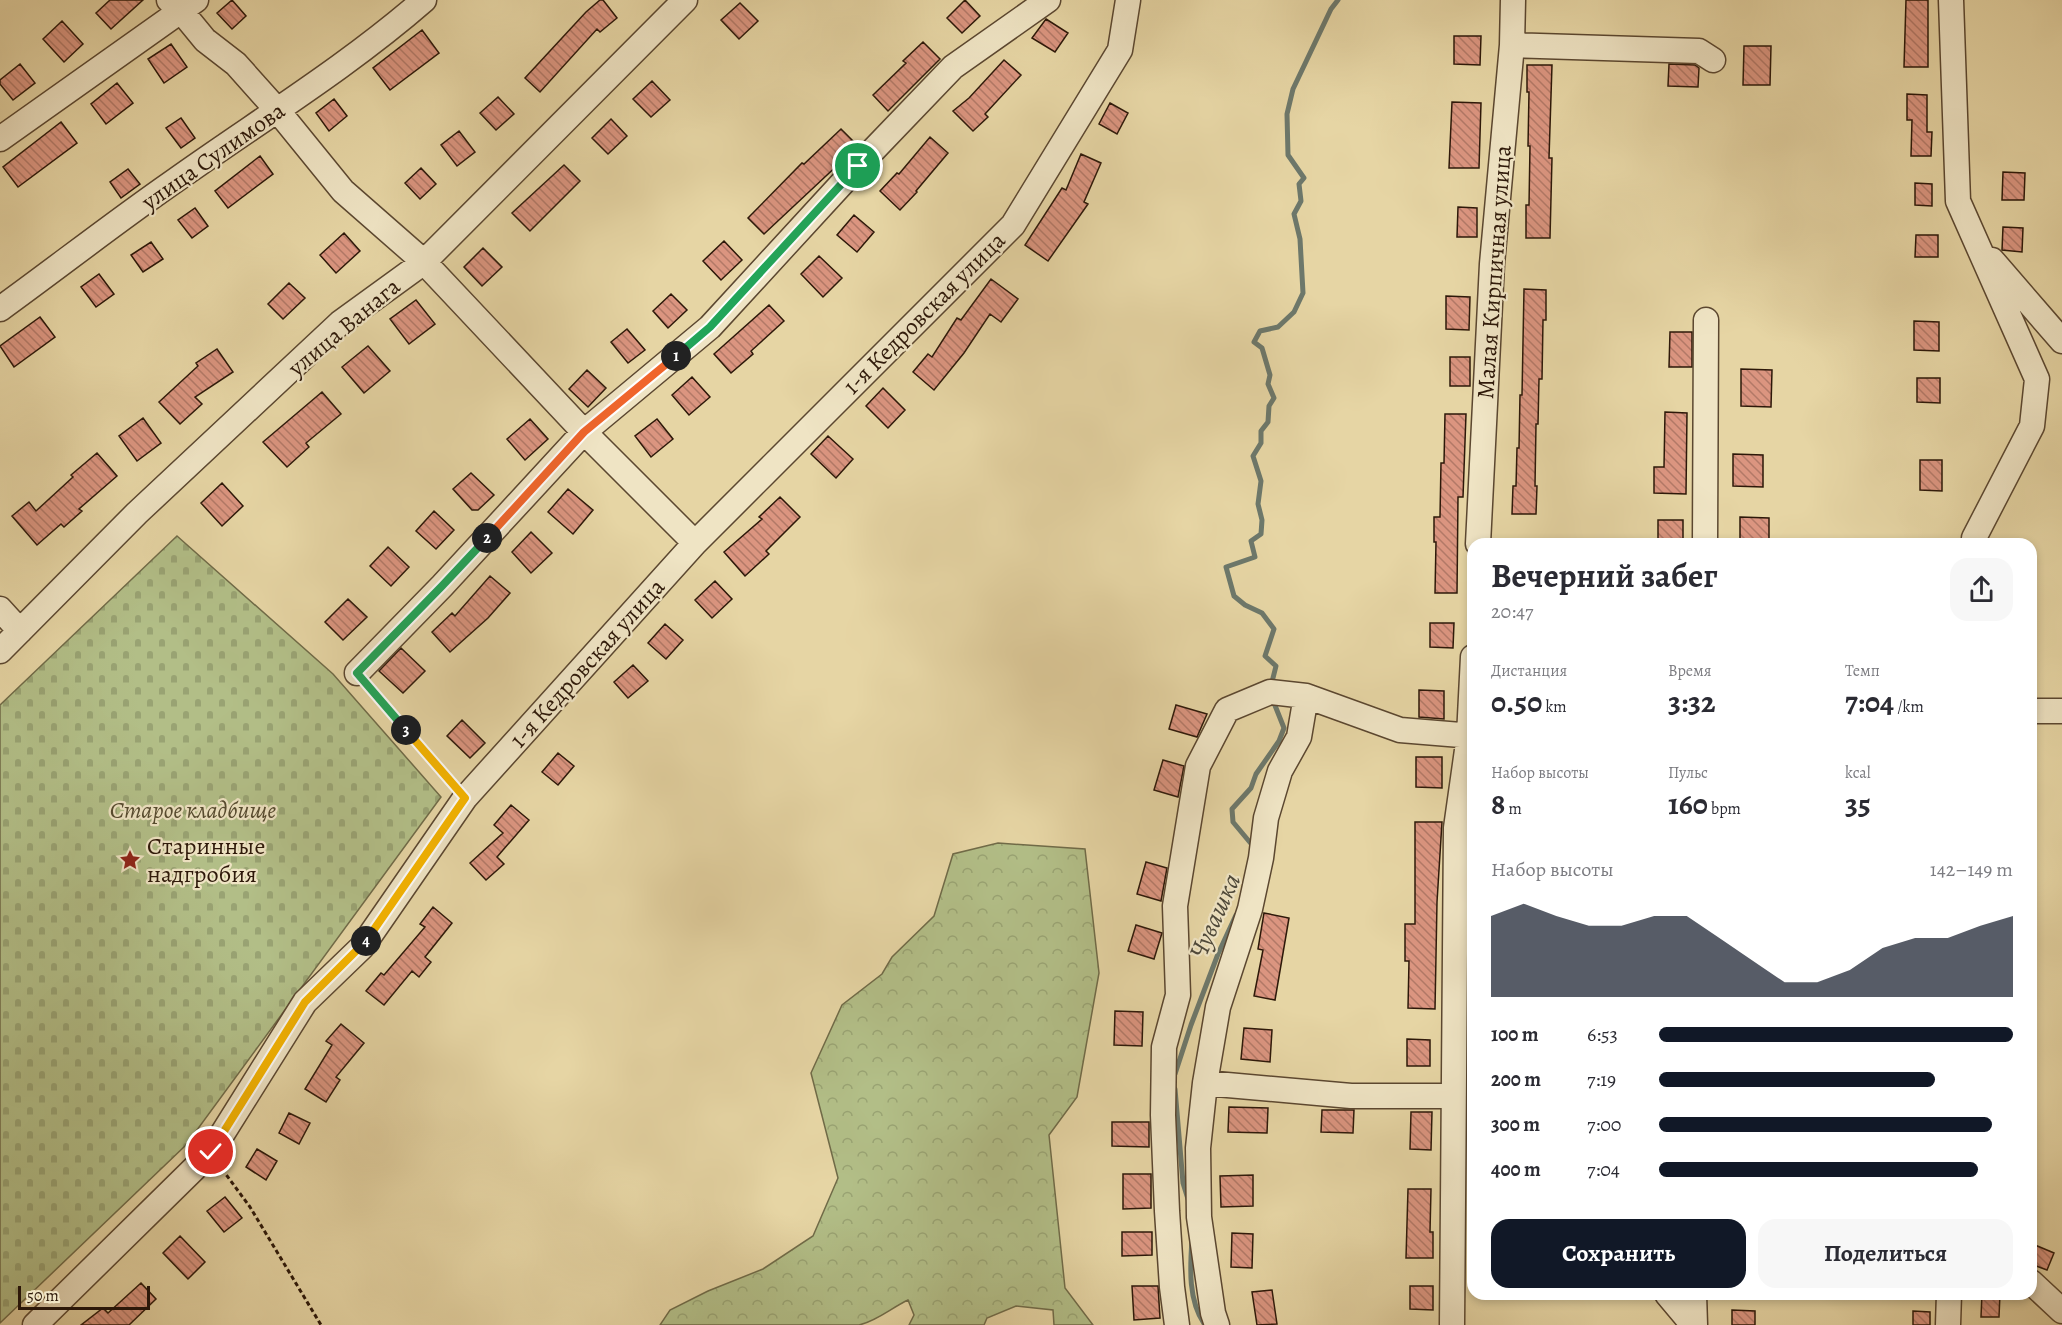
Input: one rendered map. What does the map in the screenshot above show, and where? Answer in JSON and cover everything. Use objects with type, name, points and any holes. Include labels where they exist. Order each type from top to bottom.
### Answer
[{"type":"street","name":"улица Сулимова","points":[[0,309],[172,182],[278,111],[398,23],[424,0]]},
{"type":"street","name":"улица Ванага","points":[[0,651],[137,513],[340,323],[424,262],[686,0]]},
{"type":"street","points":[[357,673],[442,586],[584,432],[710,327],[858,166],[953,67],[1048,0]]},
{"type":"street","name":"1-я Кедровская улица","points":[[35,1325],[211,1152],[305,1002],[362,947],[465,798],[695,543],[1012,225],[1120,50],[1128,0]]},
{"type":"street","name":"Малая Кирпичная улица","points":[[1478,538],[1492,264],[1512,45],[1513,0]]},
{"type":"street","points":[[1951,0],[1958,201],[2037,379],[2032,426],[1974,538]]},
{"type":"street","points":[[0,139],[182,4],[205,40],[236,64],[278,111],[343,191],[424,262],[584,432],[695,543]]},
{"type":"street","points":[[1512,45],[1699,51],[1713,60]]},
{"type":"street","points":[[1974,240],[2062,341]]},
{"type":"street","points":[[1705,538],[1706,320]]},
{"type":"street","points":[[0,609],[20,631]]},
{"type":"street","points":[[1217,1325],[1213,1313],[1198,1217],[1198,1148],[1186,1104],[1164,1047],[1178,995],[1175,906],[1198,766],[1227,710],[1270,692],[1306,696],[1400,730],[1467,736]]},
{"type":"street","points":[[1177,1325],[1172,1287],[1186,1104],[1250,909],[1262,858],[1266,818],[1281,771],[1299,737],[1306,696]]},
{"type":"street","points":[[2037,711],[2062,711]]},
{"type":"street","points":[[1452,1325],[1456,828],[1467,761]]},
{"type":"street","points":[[1186,1104],[1351,1096],[1453,1096]]},
{"type":"street","points":[[1453,1124],[1467,1133]]},
{"type":"street","points":[[2037,1288],[2062,1311]]},
{"type":"street","points":[[1672,1300],[1694,1325]]},
{"type":"street","points":[[1694,1300],[1694,1325]]},
{"type":"street","points":[[1948,1325],[1949,1300]]},
{"type":"path","points":[[357,673],[465,798]]},
{"type":"path","points":[[211,1152],[250,1208],[321,1325]]},
{"type":"green space","name":"Старое кладбище","points":[[177,536],[333,674],[441,797],[186,1145],[0,1323],[0,705]]},
{"type":"green space","points":[[998,843],[1085,849],[1099,973],[1077,1097],[1049,1135],[1065,1288],[1093,1325],[1054,1325],[1053,1310],[1016,1306],[987,1318],[984,1325],[909,1325],[914,1315],[908,1300],[859,1325],[660,1325],[670,1310],[708,1291],[763,1269],[813,1236],[838,1178],[811,1073],[842,1005],[882,974],[892,957],[934,916],[953,854]]},
{"type":"building","points":[[110,0],[143,0],[111,29],[96,13]]},
{"type":"building","points":[[232,0],[246,16],[232,29],[217,13]]},
{"type":"building","points":[[600,0],[603,0],[617,18],[600,32],[597,29],[540,92],[525,78]]},
{"type":"building","points":[[965,0],[980,16],[962,33],[947,18]]},
{"type":"building","points":[[1906,0],[1928,0],[1928,67],[1904,67]]},
{"type":"building","points":[[740,3],[758,21],[739,39],[721,20]]},
{"type":"building","points":[[1046,19],[1068,33],[1055,52],[1032,38]]},
{"type":"building","points":[[62,21],[83,44],[64,62],[43,39]]},
{"type":"building","points":[[422,30],[439,53],[390,90],[373,68]]},
{"type":"building","points":[[1454,36],[1481,36],[1480,65],[1454,64]]},
{"type":"building","points":[[923,42],[940,59],[888,111],[873,95],[906,63],[903,61]]},
{"type":"building","points":[[171,44],[187,67],[164,83],[148,59]]},
{"type":"building","points":[[1744,46],[1771,46],[1770,85],[1743,85]]},
{"type":"building","points":[[1004,60],[1021,75],[985,114],[988,117],[973,131],[953,111],[969,98]]},
{"type":"building","points":[[20,64],[35,83],[13,100],[0,84],[0,80]]},
{"type":"building","points":[[1669,64],[1695,65],[1699,68],[1698,87],[1668,86]]},
{"type":"building","points":[[1527,65],[1552,65],[1549,158],[1552,158],[1550,238],[1526,238],[1530,146],[1528,146]]},
{"type":"building","points":[[652,81],[670,100],[651,117],[633,99]]},
{"type":"building","points":[[117,83],[133,103],[106,124],[91,104]]},
{"type":"building","points":[[1907,94],[1927,95],[1927,132],[1932,132],[1931,156],[1911,156],[1912,120],[1907,120]]},
{"type":"building","points":[[498,97],[514,114],[496,130],[480,113]]},
{"type":"building","points":[[334,99],[347,116],[329,131],[316,113]]},
{"type":"building","points":[[1452,102],[1481,103],[1479,168],[1449,168]]},
{"type":"building","points":[[1110,103],[1128,113],[1117,134],[1099,124]]},
{"type":"building","points":[[181,118],[195,138],[181,148],[166,128]]},
{"type":"building","points":[[611,119],[627,136],[608,154],[592,138]]},
{"type":"building","points":[[61,122],[77,143],[18,187],[3,167]]},
{"type":"building","points":[[841,129],[858,146],[764,234],[748,218],[802,163],[804,164]]},
{"type":"building","points":[[459,131],[475,152],[457,166],[441,145]]},
{"type":"building","points":[[930,137],[948,153],[900,210],[880,191],[897,173],[899,174]]},
{"type":"building","points":[[1081,154],[1101,163],[1084,202],[1088,204],[1048,261],[1025,245],[1062,188],[1066,190]]},
{"type":"building","points":[[260,156],[273,174],[228,208],[215,191]]},
{"type":"building","points":[[564,165],[580,181],[530,231],[512,213]]},
{"type":"building","points":[[421,168],[436,184],[420,199],[405,183]]},
{"type":"building","points":[[128,169],[140,184],[121,198],[110,182]]},
{"type":"building","points":[[2003,172],[2025,173],[2024,200],[2002,200]]},
{"type":"building","points":[[1915,183],[1932,184],[1932,206],[1915,205]]},
{"type":"building","points":[[1458,207],[1477,208],[1477,237],[1457,237]]},
{"type":"building","points":[[195,208],[208,226],[192,238],[178,220]]},
{"type":"building","points":[[854,215],[874,232],[857,252],[837,235]]},
{"type":"building","points":[[2003,227],[2023,228],[2022,252],[2002,250]]},
{"type":"building","points":[[344,233],[360,251],[336,273],[320,255]]},
{"type":"building","points":[[1916,235],[1938,235],[1938,257],[1915,257]]},
{"type":"building","points":[[724,241],[742,260],[721,280],[703,261]]},
{"type":"building","points":[[151,242],[163,259],[143,272],[131,255]]},
{"type":"building","points":[[483,248],[502,267],[482,286],[464,267]]},
{"type":"building","points":[[819,256],[842,278],[823,297],[801,274]]},
{"type":"building","points":[[99,274],[114,294],[96,307],[81,287]]},
{"type":"building","points":[[991,279],[1018,299],[1001,322],[990,314],[964,353],[934,390],[913,372],[928,354],[932,357],[957,318],[961,320]]},
{"type":"building","points":[[289,283],[305,298],[283,319],[268,304]]},
{"type":"building","points":[[1524,289],[1546,290],[1542,379],[1539,379],[1538,424],[1536,424],[1536,514],[1512,514],[1513,486],[1516,486],[1517,448],[1519,448],[1520,395],[1522,395]]},
{"type":"building","points":[[671,294],[687,310],[668,328],[653,311]]},
{"type":"building","points":[[1446,296],[1470,297],[1469,330],[1446,329]]},
{"type":"building","points":[[416,300],[435,324],[409,344],[390,319]]},
{"type":"building","points":[[769,305],[784,321],[751,351],[753,354],[731,373],[714,354]]},
{"type":"building","points":[[40,317],[55,337],[14,367],[0,346]]},
{"type":"building","points":[[1914,321],[1939,322],[1939,351],[1914,350]]},
{"type":"building","points":[[627,329],[645,350],[628,363],[611,342]]},
{"type":"building","points":[[1670,332],[1692,332],[1692,367],[1669,367]]},
{"type":"building","points":[[368,346],[390,371],[364,393],[342,367]]},
{"type":"building","points":[[217,349],[233,372],[195,397],[202,404],[180,424],[159,402],[198,366],[196,363]]},
{"type":"building","points":[[1450,357],[1470,357],[1470,386],[1450,386]]},
{"type":"building","points":[[1741,369],[1772,370],[1771,407],[1741,406]]},
{"type":"building","points":[[587,370],[606,388],[588,407],[569,389]]},
{"type":"building","points":[[692,377],[710,397],[689,415],[672,395]]},
{"type":"building","points":[[1917,378],[1940,378],[1940,403],[1917,402]]},
{"type":"building","points":[[883,388],[905,410],[888,428],[866,406]]},
{"type":"building","points":[[322,392],[341,414],[306,443],[309,447],[287,467],[263,442]]},
{"type":"building","points":[[1665,412],[1687,413],[1686,494],[1654,493],[1654,467],[1664,467]]},
{"type":"building","points":[[1445,414],[1466,414],[1463,497],[1458,497],[1457,593],[1435,593],[1434,517],[1440,517]]},
{"type":"building","points":[[143,418],[161,443],[137,461],[119,436]]},
{"type":"building","points":[[530,419],[548,439],[525,460],[507,439]]},
{"type":"building","points":[[657,419],[673,439],[651,457],[635,436]]},
{"type":"building","points":[[828,436],[853,459],[836,478],[811,454]]},
{"type":"building","points":[[97,453],[117,476],[79,509],[82,511],[64,527],[61,524],[37,545],[12,516],[29,502],[36,511],[73,477],[71,475]]},
{"type":"building","points":[[1733,454],[1763,455],[1763,487],[1733,486]]},
{"type":"building","points":[[1920,460],[1942,460],[1942,491],[1920,490]]},
{"type":"building","points":[[471,473],[494,495],[478,510],[472,510],[453,489]]},
{"type":"building","points":[[222,483],[243,506],[222,526],[201,503]]},
{"type":"building","points":[[568,489],[593,510],[573,534],[548,512]]},
{"type":"building","points":[[780,497],[800,517],[766,551],[769,554],[745,576],[724,552],[762,519],[759,517]]},
{"type":"building","points":[[434,511],[454,530],[436,549],[416,531]]},
{"type":"building","points":[[1740,517],[1769,518],[1769,538],[1740,538]]},
{"type":"building","points":[[1658,520],[1683,520],[1683,538],[1658,538]]},
{"type":"building","points":[[531,532],[552,553],[531,573],[512,552]]},
{"type":"building","points":[[388,547],[409,567],[391,586],[370,566]]},
{"type":"building","points":[[490,576],[510,593],[488,618],[450,652],[432,632],[452,613],[455,616]]},
{"type":"building","points":[[715,581],[732,599],[712,618],[695,600]]},
{"type":"building","points":[[348,599],[367,617],[343,640],[325,622]]},
{"type":"building","points":[[1430,623],[1454,623],[1453,648],[1430,647]]},
{"type":"building","points":[[665,624],[683,640],[666,659],[648,643]]},
{"type":"building","points":[[401,648],[425,671],[403,693],[379,671]]},
{"type":"building","points":[[633,665],[648,681],[628,698],[614,682]]},
{"type":"building","points":[[1419,690],[1444,691],[1444,719],[1419,717]]},
{"type":"building","points":[[1176,705],[1207,714],[1197,737],[1169,729]]},
{"type":"building","points":[[462,720],[485,743],[470,758],[447,736]]},
{"type":"building","points":[[558,753],[574,766],[558,785],[542,772]]},
{"type":"building","points":[[1416,757],[1442,757],[1442,788],[1416,787]]},
{"type":"building","points":[[1163,760],[1184,766],[1178,797],[1154,790]]},
{"type":"building","points":[[511,805],[529,820],[497,857],[504,864],[486,880],[470,863],[503,833],[494,825]]},
{"type":"building","points":[[1415,822],[1442,822],[1437,902],[1435,1009],[1408,1008],[1409,961],[1405,961],[1405,924],[1415,924]]},
{"type":"building","points":[[1146,862],[1167,868],[1161,901],[1137,894]]},
{"type":"building","points":[[433,907],[452,923],[425,957],[431,962],[419,977],[412,971],[384,1005],[366,991],[381,973],[384,975],[425,927],[420,924]]},
{"type":"building","points":[[1264,913],[1289,918],[1275,1000],[1254,996],[1263,950],[1258,949]]},
{"type":"building","points":[[1136,925],[1162,933],[1154,959],[1128,951]]},
{"type":"building","points":[[1115,1011],[1143,1012],[1142,1046],[1114,1045]]},
{"type":"building","points":[[341,1024],[364,1043],[336,1077],[340,1080],[326,1102],[305,1089],[332,1045],[326,1041]]},
{"type":"building","points":[[1244,1028],[1272,1030],[1270,1062],[1241,1059]]},
{"type":"building","points":[[1407,1039],[1430,1040],[1430,1066],[1407,1066]]},
{"type":"building","points":[[1229,1107],[1268,1108],[1267,1133],[1228,1132]]},
{"type":"building","points":[[1322,1110],[1354,1110],[1353,1133],[1321,1132]]},
{"type":"building","points":[[1411,1112],[1432,1112],[1431,1150],[1410,1149]]},
{"type":"building","points":[[289,1113],[310,1123],[299,1144],[279,1133]]},
{"type":"building","points":[[1112,1122],[1149,1122],[1149,1147],[1112,1146]]},
{"type":"building","points":[[257,1149],[277,1161],[266,1180],[246,1167]]},
{"type":"building","points":[[1123,1174],[1151,1174],[1151,1208],[1123,1209]]},
{"type":"building","points":[[1253,1175],[1253,1206],[1221,1207],[1220,1176]]},
{"type":"building","points":[[1408,1189],[1431,1189],[1430,1232],[1433,1232],[1433,1258],[1406,1258]]},
{"type":"building","points":[[225,1197],[242,1218],[224,1232],[207,1211]]},
{"type":"building","points":[[1122,1232],[1152,1232],[1152,1255],[1122,1256]]},
{"type":"building","points":[[1232,1233],[1253,1234],[1252,1268],[1231,1267]]},
{"type":"building","points":[[180,1236],[205,1262],[188,1279],[163,1253]]},
{"type":"building","points":[[2037,1246],[2054,1253],[2047,1270],[2037,1266]]},
{"type":"building","points":[[141,1283],[156,1299],[129,1325],[81,1325],[103,1308],[108,1313]]},
{"type":"building","points":[[1132,1286],[1158,1286],[1160,1318],[1134,1320]]},
{"type":"building","points":[[1410,1286],[1433,1286],[1433,1310],[1410,1309]]},
{"type":"building","points":[[1272,1290],[1277,1324],[1257,1325],[1252,1292]]},
{"type":"building","points":[[1982,1300],[2000,1300],[1999,1317],[1981,1317]]},
{"type":"building","points":[[1732,1310],[1755,1311],[1755,1325],[1732,1325]]},
{"type":"building","points":[[1913,1311],[1930,1312],[1930,1325],[1913,1325]]},
{"type":"waterway","name":"Чувашка","points":[[1271,686],[1276,666],[1265,656],[1274,629],[1262,613],[1245,605],[1234,596],[1226,567],[1255,557],[1251,541],[1261,534],[1262,520],[1258,504],[1261,481],[1253,456],[1261,443],[1261,431],[1268,422],[1269,406],[1274,398],[1268,384],[1270,375],[1262,348],[1254,342],[1260,331],[1278,327],[1294,312],[1303,293],[1300,239],[1294,214],[1301,201],[1299,184],[1304,178],[1288,155],[1287,114],[1293,89],[1331,9],[1338,0]]},
{"type":"waterway","name":"Чувашка","points":[[1253,846],[1233,822],[1232,809],[1251,788],[1256,774],[1279,741],[1284,728],[1272,698]]},
{"type":"waterway","name":"Чувашка","points":[[1175,1074],[1218,954],[1236,915]]},
{"type":"waterway","name":"Чувашка","points":[[1175,1089],[1183,1183],[1188,1199]]},
{"type":"waterway","name":"Чувашка","points":[[1192,1240],[1191,1284],[1199,1316],[1205,1325]]},
{"type":"place","name":"Старинные надгробия","points":[[130,860]]},
{"type":"route","points":[[211,1152],[305,1002],[362,947],[465,798],[357,673],[442,586],[584,432],[710,327],[858,166]]}]
